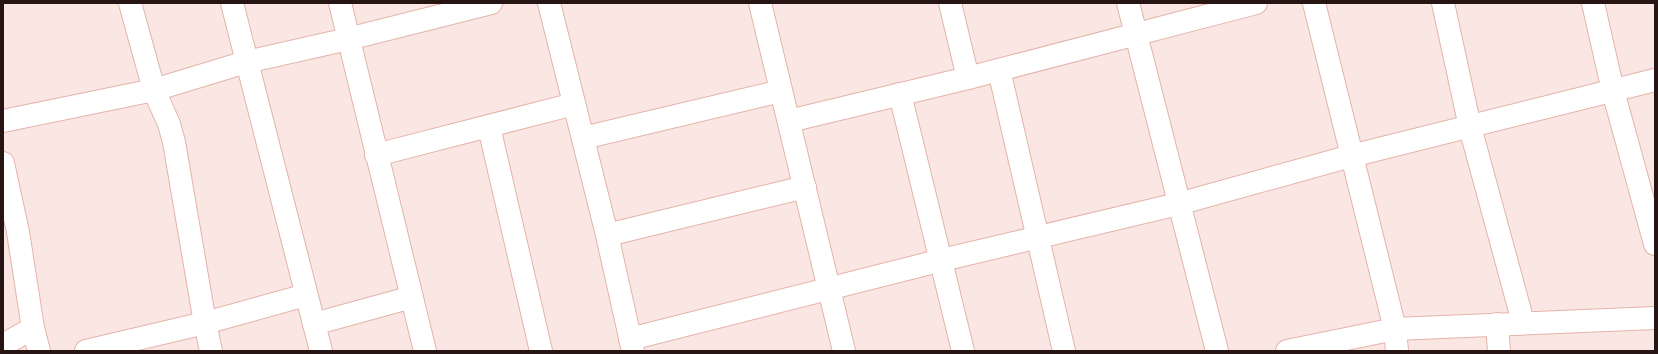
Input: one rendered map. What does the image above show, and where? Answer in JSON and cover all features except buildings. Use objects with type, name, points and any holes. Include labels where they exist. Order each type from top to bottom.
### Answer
[{"type":"street","points":[[130,3],[154,90],[169,124],[174,142],[205,323],[212,351]]},
{"type":"street","points":[[232,3],[321,351]]},
{"type":"street","points":[[340,3],[425,351]]},
{"type":"street","points":[[3,121],[154,90],[246,62],[348,40],[487,3]]},
{"type":"street","points":[[549,3],[607,235],[632,345],[828,290],[942,260],[1178,204],[1351,156],[1655,80]]},
{"type":"street","points":[[760,3],[805,187],[828,290],[844,351]]},
{"type":"street","points":[[950,3],[968,78]]},
{"type":"street","points":[[1128,3],[1216,351]]},
{"type":"street","points":[[789,121],[968,78],[1256,3]]},
{"type":"street","points":[[1314,3],[1395,329],[1397,351]]},
{"type":"street","points":[[1443,3],[1470,127],[1523,322]]},
{"type":"street","points":[[1593,3],[1613,91],[1655,244]]},
{"type":"street","points":[[999,70],[1064,351]]},
{"type":"street","points":[[583,138],[781,91]]},
{"type":"street","points":[[900,94],[942,260],[963,351]]},
{"type":"street","points":[[376,155],[574,104]]},
{"type":"street","points":[[489,127],[541,351]]},
{"type":"street","points":[[3,166],[18,232],[33,328],[39,351]]},
{"type":"street","points":[[607,235],[805,187]]},
{"type":"street","points":[[86,351],[205,323],[306,295]]},
{"type":"street","points":[[314,324],[412,297]]},
{"type":"street","points":[[1287,351],[1395,329],[1523,322],[1655,318]]},
{"type":"street","points":[[1497,324],[1499,351]]},
{"type":"street","points":[[3,345],[33,328]]}]
